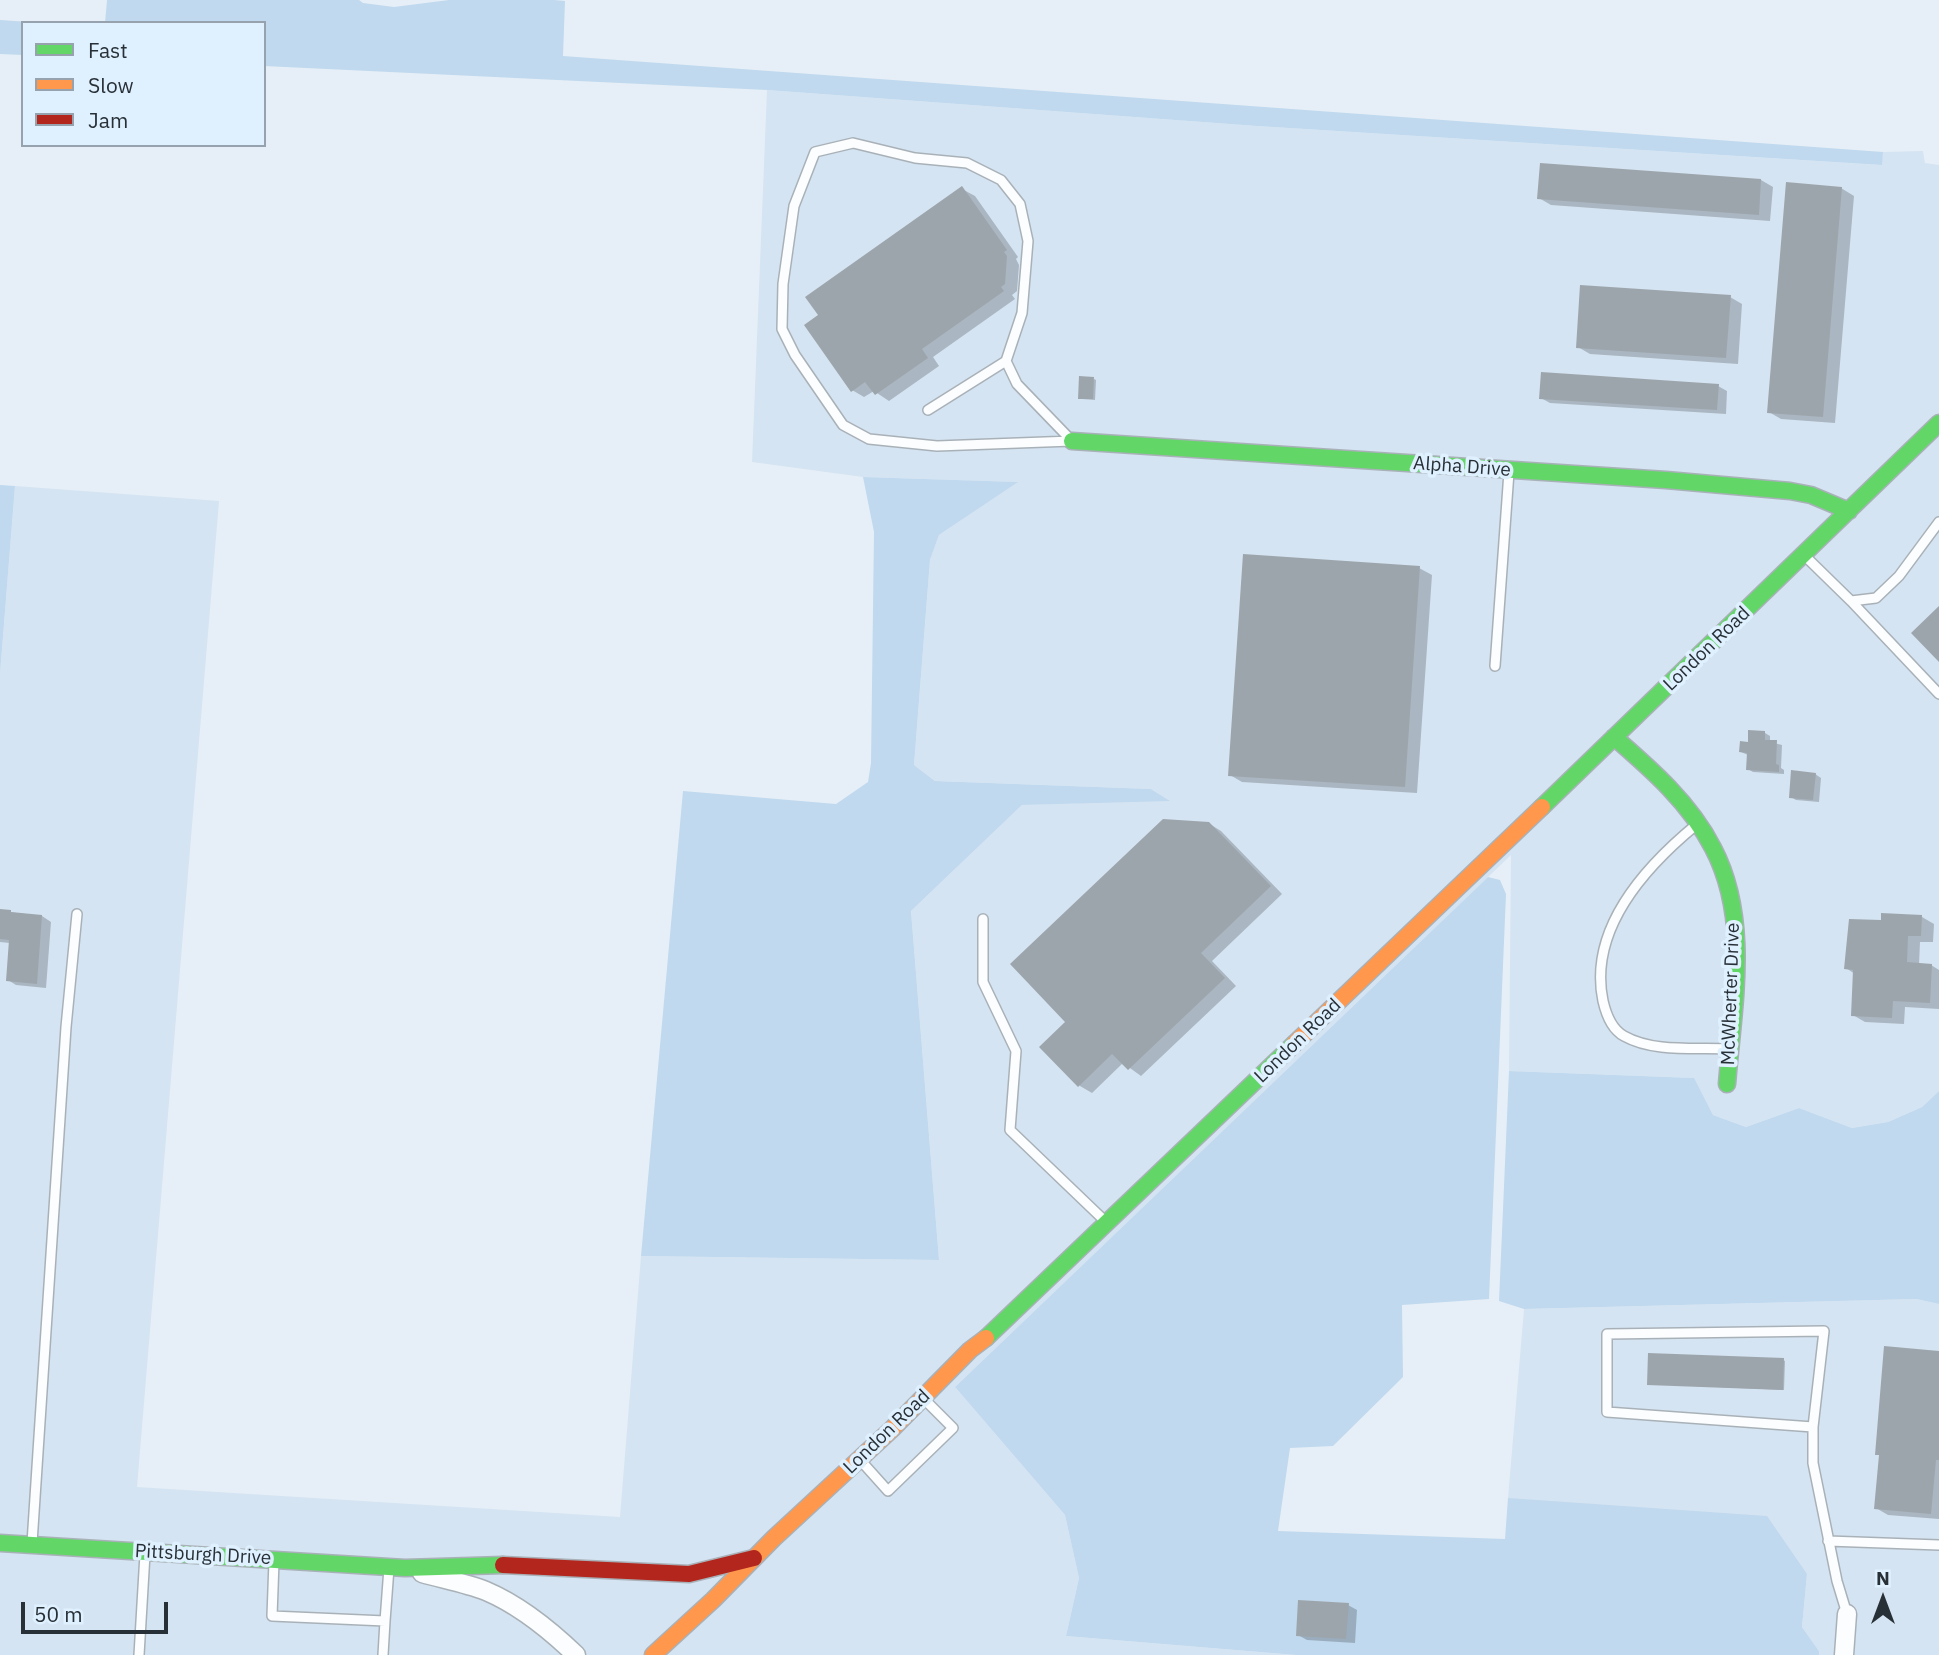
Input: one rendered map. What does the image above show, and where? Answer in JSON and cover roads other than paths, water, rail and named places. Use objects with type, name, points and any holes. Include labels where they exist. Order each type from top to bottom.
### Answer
[{"type":"street","name":"London Road","points":[[653,1655],[1939,424]]},
{"type":"street","name":"Alpha Drive","points":[[1073,441],[1790,491],[1811,495],[1849,511]]},
{"type":"street","name":"McWherter Drive","points":[[1614,737],[1649,766],[1679,798],[1721,864],[1730,892],[1736,952],[1727,1084]]},
{"type":"street","name":"Pittsburgh Drive","points":[[0,1543],[397,1567],[498,1565],[689,1574],[755,1558]]},
{"type":"street","name":"Pittsburgh Drive","points":[[397,1567],[486,1591],[514,1606],[554,1634],[576,1655]]},
{"type":"street","points":[[1844,1655],[1847,1614]]},
{"type":"lane","points":[[928,410],[1006,361],[1022,313],[1028,241],[1020,204],[1001,180],[967,163],[915,158],[853,143],[815,152],[794,206],[783,284],[782,329],[795,355],[843,425],[869,439],[937,446],[1073,441]]},
{"type":"lane","points":[[1006,361],[1017,384],[1073,441]]},
{"type":"lane","points":[[1495,666],[1509,470]]},
{"type":"lane","points":[[1851,601],[1876,598],[1899,576],[1939,522]]},
{"type":"lane","points":[[1804,555],[1938,691]]},
{"type":"lane","points":[[1698,824],[1670,847],[1624,899],[1604,944],[1600,987],[1607,1018],[1622,1036],[1650,1046],[1730,1049]]},
{"type":"lane","points":[[32,1545],[64,1054],[76,914]]},
{"type":"lane","points":[[983,919],[982,982],[1016,1051],[1010,1130],[1107,1223]]},
{"type":"lane","points":[[1814,1427],[1607,1412],[1607,1334],[1824,1331],[1813,1463],[1837,1581],[1847,1614]]},
{"type":"lane","points":[[859,1460],[888,1491],[944,1437],[953,1428],[923,1397]]},
{"type":"lane","points":[[1828,1541],[1939,1545]]},
{"type":"lane","points":[[139,1655],[145,1552]]},
{"type":"lane","points":[[274,1560],[272,1616],[385,1621]]},
{"type":"lane","points":[[383,1655],[385,1621],[397,1567]]}]
